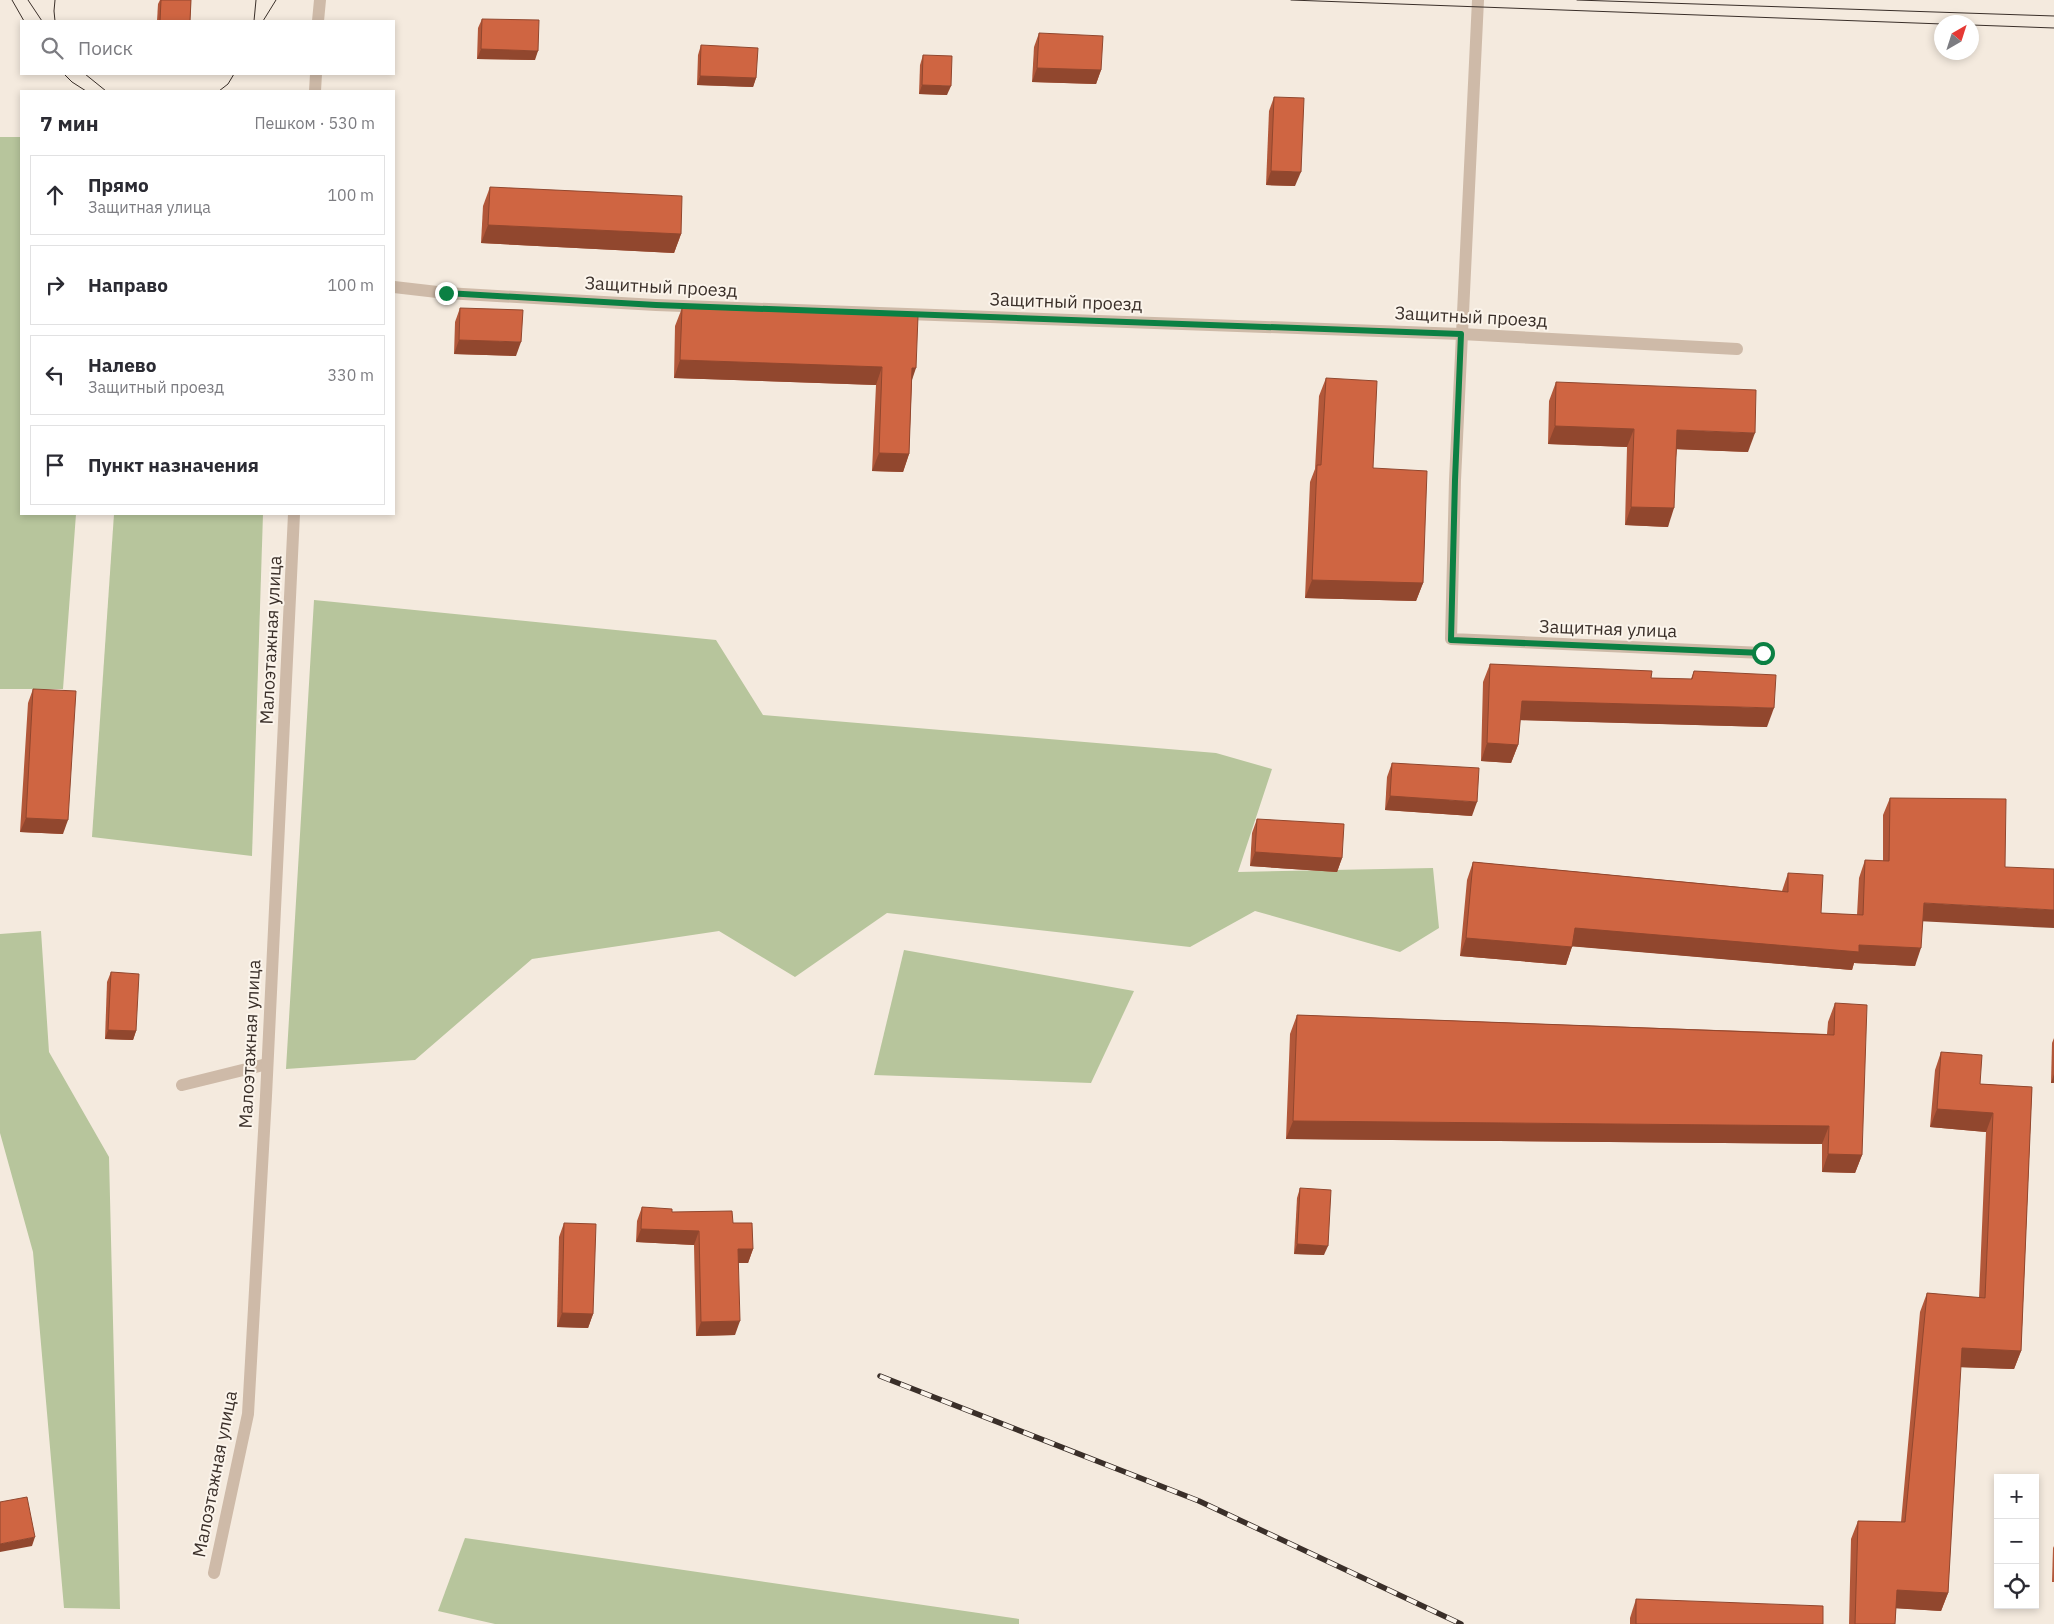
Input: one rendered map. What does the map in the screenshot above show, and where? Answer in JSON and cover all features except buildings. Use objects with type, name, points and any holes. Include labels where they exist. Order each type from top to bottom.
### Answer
[{"type":"street","points":[[318,20],[320,0]]},
{"type":"street","points":[[1461,334],[1478,0]]},
{"type":"street","points":[[315,90],[316,75]]},
{"type":"street","name":"Защитный проезд","points":[[395,287],[446,293],[656,305],[1461,334],[1737,349]]},
{"type":"street","name":"Защитная улица","points":[[1461,334],[1451,640],[1763,653]]},
{"type":"street","name":"Малоэтажная улица","points":[[214,1573],[248,1414],[294,515]]},
{"type":"street","points":[[182,1085],[267,1064]]},
{"type":"green space","points":[[0,137],[20,137],[20,515],[76,515],[63,689],[0,689]]},
{"type":"green space","points":[[114,515],[263,515],[252,856],[92,837]]},
{"type":"green space","points":[[314,600],[716,640],[763,715],[1216,753],[1272,769],[1238,872],[1433,868],[1439,928],[1400,952],[1255,911],[1190,947],[887,913],[795,977],[719,931],[532,959],[415,1060],[286,1069]]},
{"type":"green space","points":[[41,931],[49,1052],[109,1157],[120,1609],[64,1608],[33,1252],[0,1133],[0,934]]},
{"type":"green space","points":[[904,950],[1134,991],[1091,1083],[874,1075]]},
{"type":"green space","points":[[465,1538],[1019,1619],[1019,1624],[495,1624],[438,1611]]},
{"type":"tram line","points":[[12,0],[23,20]]},
{"type":"tram line","points":[[28,0],[41,20]]},
{"type":"tram line","points":[[55,0],[55,20]]},
{"type":"tram line","points":[[254,20],[256,0]]},
{"type":"tram line","points":[[264,20],[276,0]]},
{"type":"tram line","points":[[1291,0],[1934,24]]},
{"type":"tram line","points":[[1577,0],[2054,16]]},
{"type":"tram line","points":[[1979,25],[2054,28]]},
{"type":"tram line","points":[[65,75],[84,90]]},
{"type":"tram line","points":[[86,75],[105,90]]},
{"type":"tram line","points":[[220,90],[228,84],[233,75]]},
{"type":"railway","points":[[880,1376],[1199,1501],[1461,1624]]},
{"type":"route","points":[[446,293],[656,305],[1461,334],[1451,640],[1763,653]]}]
